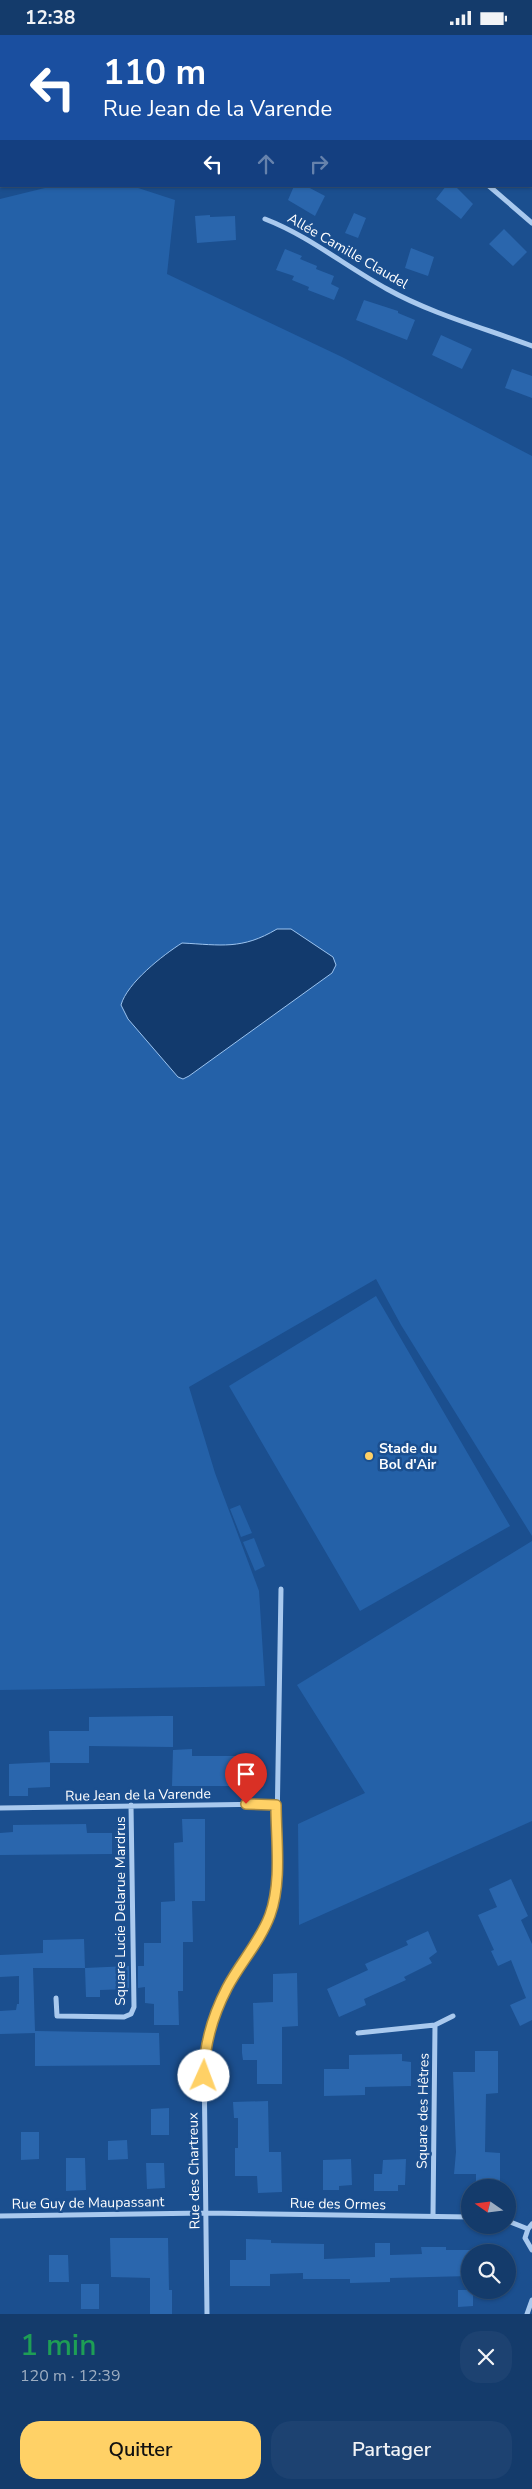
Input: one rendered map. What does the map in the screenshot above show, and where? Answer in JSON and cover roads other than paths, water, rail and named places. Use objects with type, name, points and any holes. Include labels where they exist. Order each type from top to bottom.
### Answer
[{"type":"street","points":[[490,187],[532,223]]},
{"type":"street","name":"Allée Camille Claudel","points":[[265,219],[290,229],[387,289],[431,309],[532,346]]},
{"type":"street","name":"Rue des Chartreux","points":[[208,2314],[204,2056],[210,2030],[228,1987],[252,1949],[270,1915],[276,1888],[281,1589]]},
{"type":"street","name":"Rue Jean de la Varende","points":[[0,1808],[131,1805],[276,1805]]},
{"type":"street","name":"Square Lucie Delarue Mardrus","points":[[56,1998],[57,2016],[124,2017],[130,2014],[134,2007],[131,1805]]},
{"type":"street","points":[[358,2033],[435,2025],[453,2017]]},
{"type":"street","name":"Square des Hêtres","points":[[433,2217],[435,2025]]},
{"type":"street","name":"Rue Guy de Maupassant","points":[[0,2216],[206,2213]]},
{"type":"street","name":"Rue des Ormes","points":[[206,2213],[461,2217]]},
{"type":"street","points":[[516,2224],[528,2229]]},
{"type":"street","points":[[532,2224],[528,2229],[526,2243],[532,2250]]},
{"type":"street","points":[[527,2314],[532,2300]]},
{"type":"place","name":"Stade du Bol d'Air","points":[[369,1456]]}]
